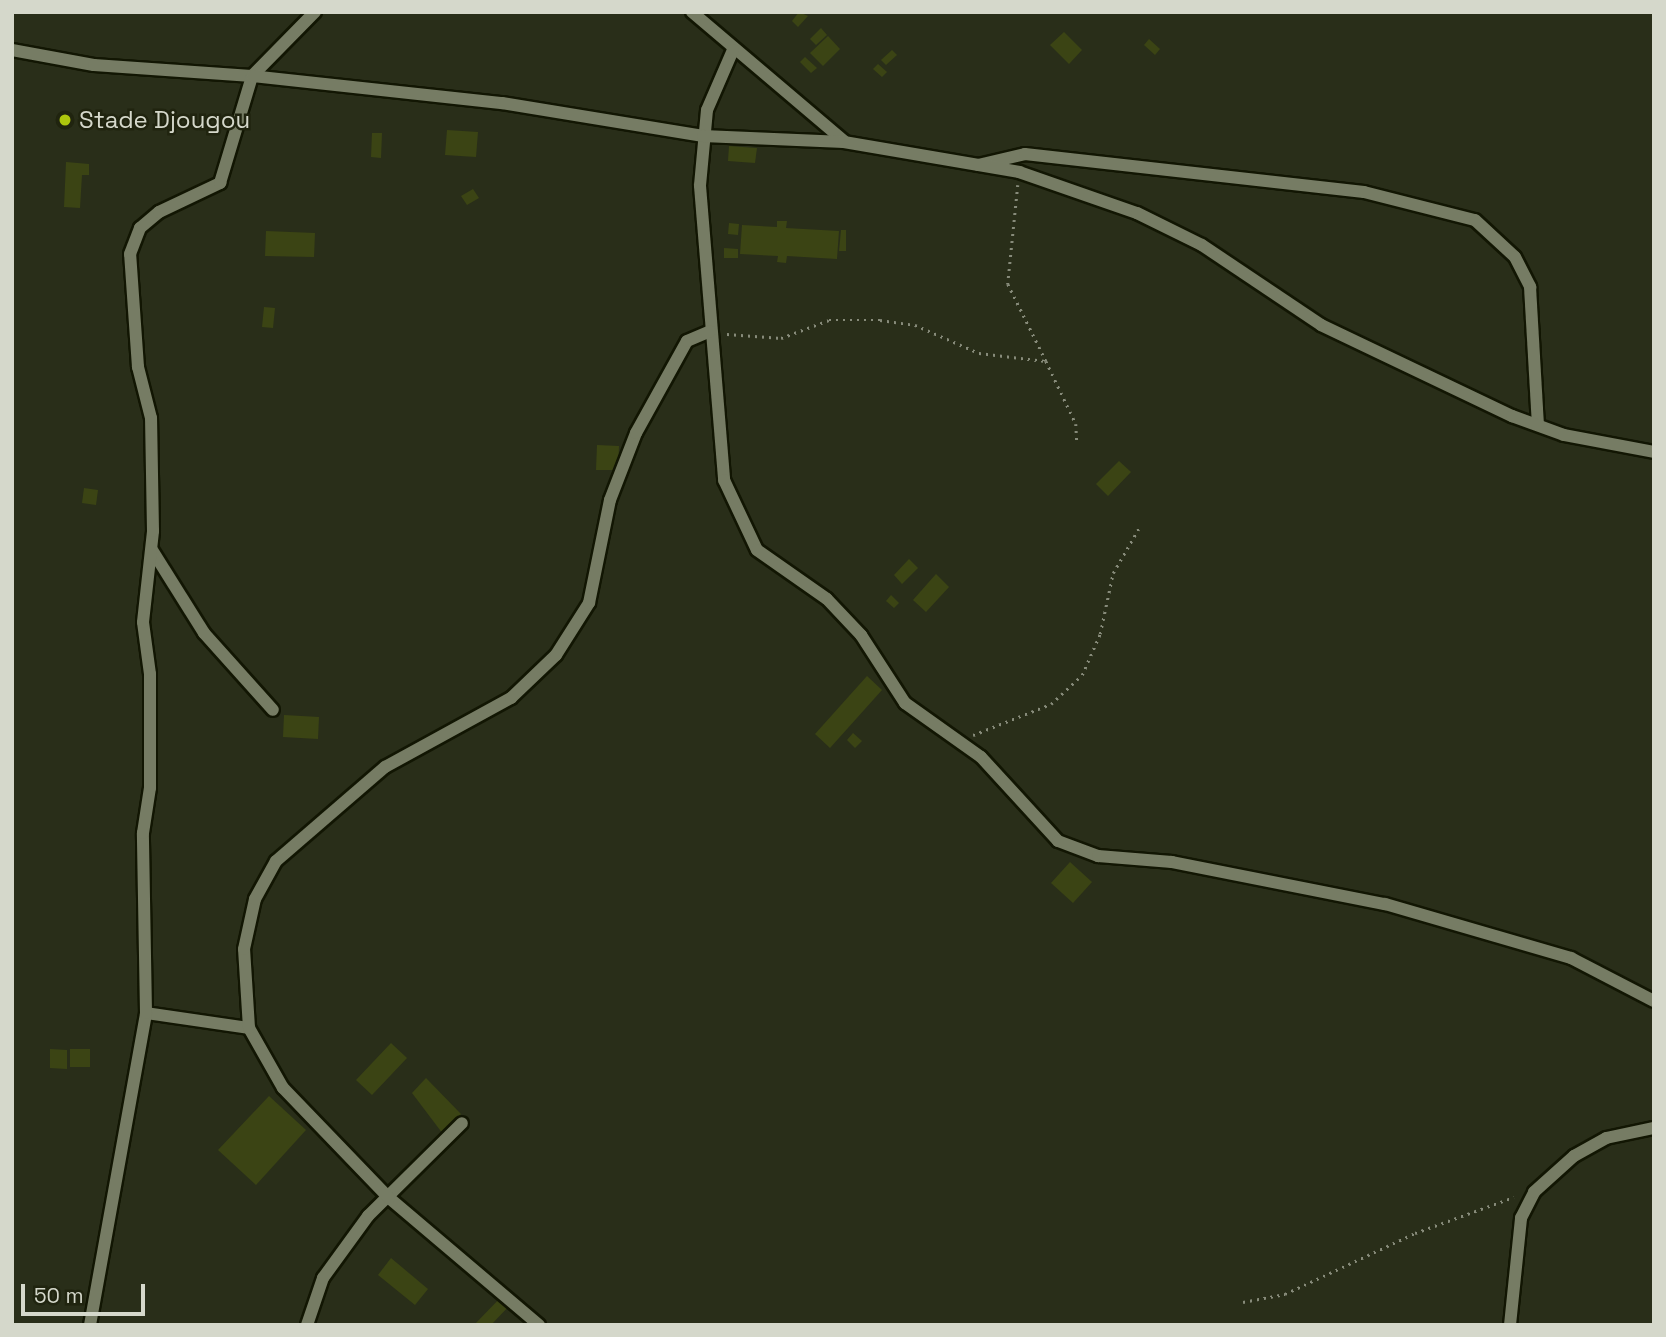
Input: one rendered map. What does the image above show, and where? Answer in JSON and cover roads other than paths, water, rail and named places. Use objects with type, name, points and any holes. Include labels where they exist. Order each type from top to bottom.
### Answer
[{"type":"street","points":[[90,1325],[146,1013],[143,833],[150,788],[150,674],[143,622],[152,550],[151,418],[138,366],[130,254],[140,228],[159,212],[220,183],[252,76],[315,12]]},
{"type":"street","points":[[692,12],[733,50],[844,142]]},
{"type":"street","points":[[708,28],[711,12]]},
{"type":"street","points":[[733,50],[703,136],[700,186],[724,480],[744,530],[757,550],[827,599],[861,635],[905,703],[999,773],[1045,830],[1073,848],[1385,904],[1571,958],[1654,1001]]},
{"type":"street","points":[[12,51],[94,65],[252,76],[502,103],[703,136],[844,142],[1019,172],[1137,213],[1202,245],[1321,326],[1538,425],[1654,452]]},
{"type":"street","points":[[978,165],[1024,154],[1364,191],[1475,220],[1515,257],[1530,287],[1538,425]]},
{"type":"street","points":[[539,1325],[389,1198],[300,1109],[260,1057],[249,1028],[244,949],[255,899],[276,861],[386,767],[511,698],[556,655],[589,603],[610,500],[636,433],[687,341],[710,331]]},
{"type":"street","points":[[152,550],[204,634],[274,710]]},
{"type":"street","points":[[146,1013],[249,1028]]},
{"type":"street","points":[[308,1324],[323,1278],[389,1198],[462,1123]]},
{"type":"street","points":[[1510,1325],[1521,1218],[1534,1192],[1574,1156],[1606,1138],[1654,1128]]},
{"type":"place","name":"Stade Djougou","points":[[65,120]]}]
